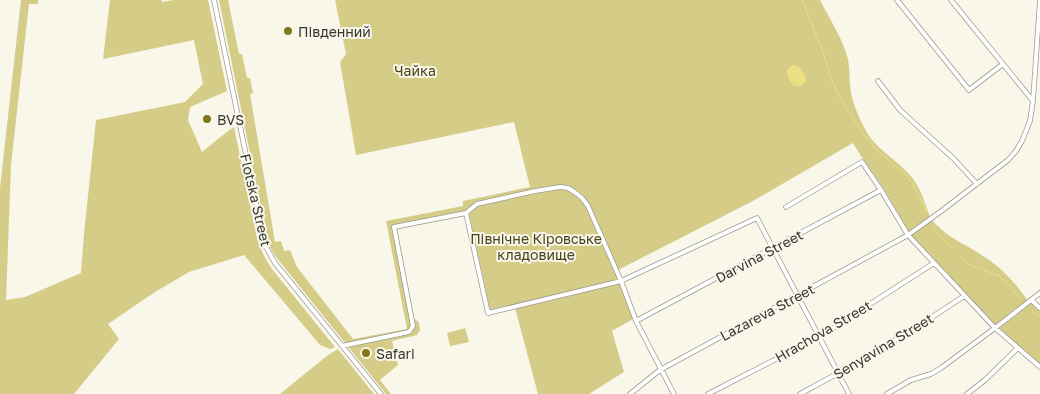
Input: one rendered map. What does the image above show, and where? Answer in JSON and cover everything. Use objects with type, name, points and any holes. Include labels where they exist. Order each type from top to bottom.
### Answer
[{"type":"street","name":"Flotska Street","points":[[214,0],[266,248],[275,263],[381,394]]},
{"type":"street","points":[[898,0],[969,90],[1003,64]]},
{"type":"street","points":[[951,0],[1033,101]]},
{"type":"street","name":"Lazareva Street","points":[[630,394],[660,370],[908,235],[1008,160],[1016,151],[1027,130],[1033,101],[1040,0]]},
{"type":"street","points":[[878,82],[900,110],[977,184]]},
{"type":"street","points":[[786,206],[862,162],[908,235],[995,328],[1040,367]]},
{"type":"street","points":[[342,346],[409,332],[413,326],[394,227],[466,213],[477,204],[548,189],[568,188],[579,195],[588,206],[621,281],[636,321],[674,394]]},
{"type":"street","name":"Darvina Street","points":[[636,321],[881,190]]},
{"type":"street","points":[[466,213],[488,313],[621,281],[757,218],[849,394]]},
{"type":"street","name":"Hrachova Street","points":[[708,394],[819,337],[934,263]]},
{"type":"street","points":[[887,394],[911,380],[941,368],[1040,294]]},
{"type":"street","name":"Senyavina Street","points":[[800,394],[918,327],[964,296]]},
{"type":"street","points":[[1031,300],[1040,308]]},
{"type":"street","points":[[967,394],[985,380],[1018,348]]},
{"type":"green space","points":[[21,0],[38,0],[38,4],[29,4],[11,165],[6,300],[25,297],[81,273],[96,120],[185,102],[203,84],[194,40],[103,59],[110,0],[161,0],[162,2],[208,0],[227,91],[190,107],[188,120],[202,152],[234,127],[257,238],[263,254],[272,269],[335,347],[330,349],[320,345],[244,255],[189,272],[155,292],[108,324],[119,339],[74,394],[0,394],[0,188]]},
{"type":"green space","name":"Чайка","points":[[219,0],[228,0],[239,54],[242,54],[247,78],[250,78],[253,93],[250,94],[275,242],[281,241],[284,251],[290,250],[297,267],[353,339],[407,329],[386,221],[463,206],[463,201],[530,187],[514,122],[356,155],[340,62],[346,54],[335,0],[820,0],[846,51],[852,98],[867,133],[916,183],[930,217],[909,232],[884,189],[853,143],[751,202],[618,270],[589,205],[580,194],[569,187],[560,185],[547,187],[476,202],[463,212],[464,216],[397,229],[414,318],[419,323],[420,330],[417,335],[392,341],[398,365],[380,380],[391,394],[386,394],[270,247]]},
{"type":"green space","name":"Північне Кіровське кладовище","points":[[560,189],[575,194],[586,206],[619,280],[490,310],[469,214],[479,206]]},
{"type":"green space","points":[[932,220],[948,235],[1001,269],[1028,301],[995,326],[911,235]]},
{"type":"green space","points":[[620,283],[633,319],[612,331],[624,372],[589,394],[538,394],[515,308]]},
{"type":"green space","points":[[1031,303],[1040,311],[1040,364],[998,329]]},
{"type":"green space","points":[[465,328],[469,342],[450,346],[447,333]]},
{"type":"green space","points":[[338,349],[374,394],[280,394],[328,355]]},
{"type":"shaded area","points":[[793,65],[799,67],[804,73],[806,82],[801,86],[794,86],[788,78],[787,70]]},
{"type":"waterway","points":[[802,0],[823,52],[831,79],[840,98],[861,131],[879,152],[907,176],[922,201],[926,212]]},
{"type":"waterway","points":[[933,227],[951,247]]},
{"type":"waterway","points":[[961,258],[970,265],[999,276],[1020,298]]},
{"type":"waterway","points":[[1032,311],[1040,317]]},
{"type":"place","name":"Південний","points":[[288,31]]},
{"type":"place","name":"BVS","points":[[207,119]]},
{"type":"place","name":"Safari","points":[[366,353]]}]
